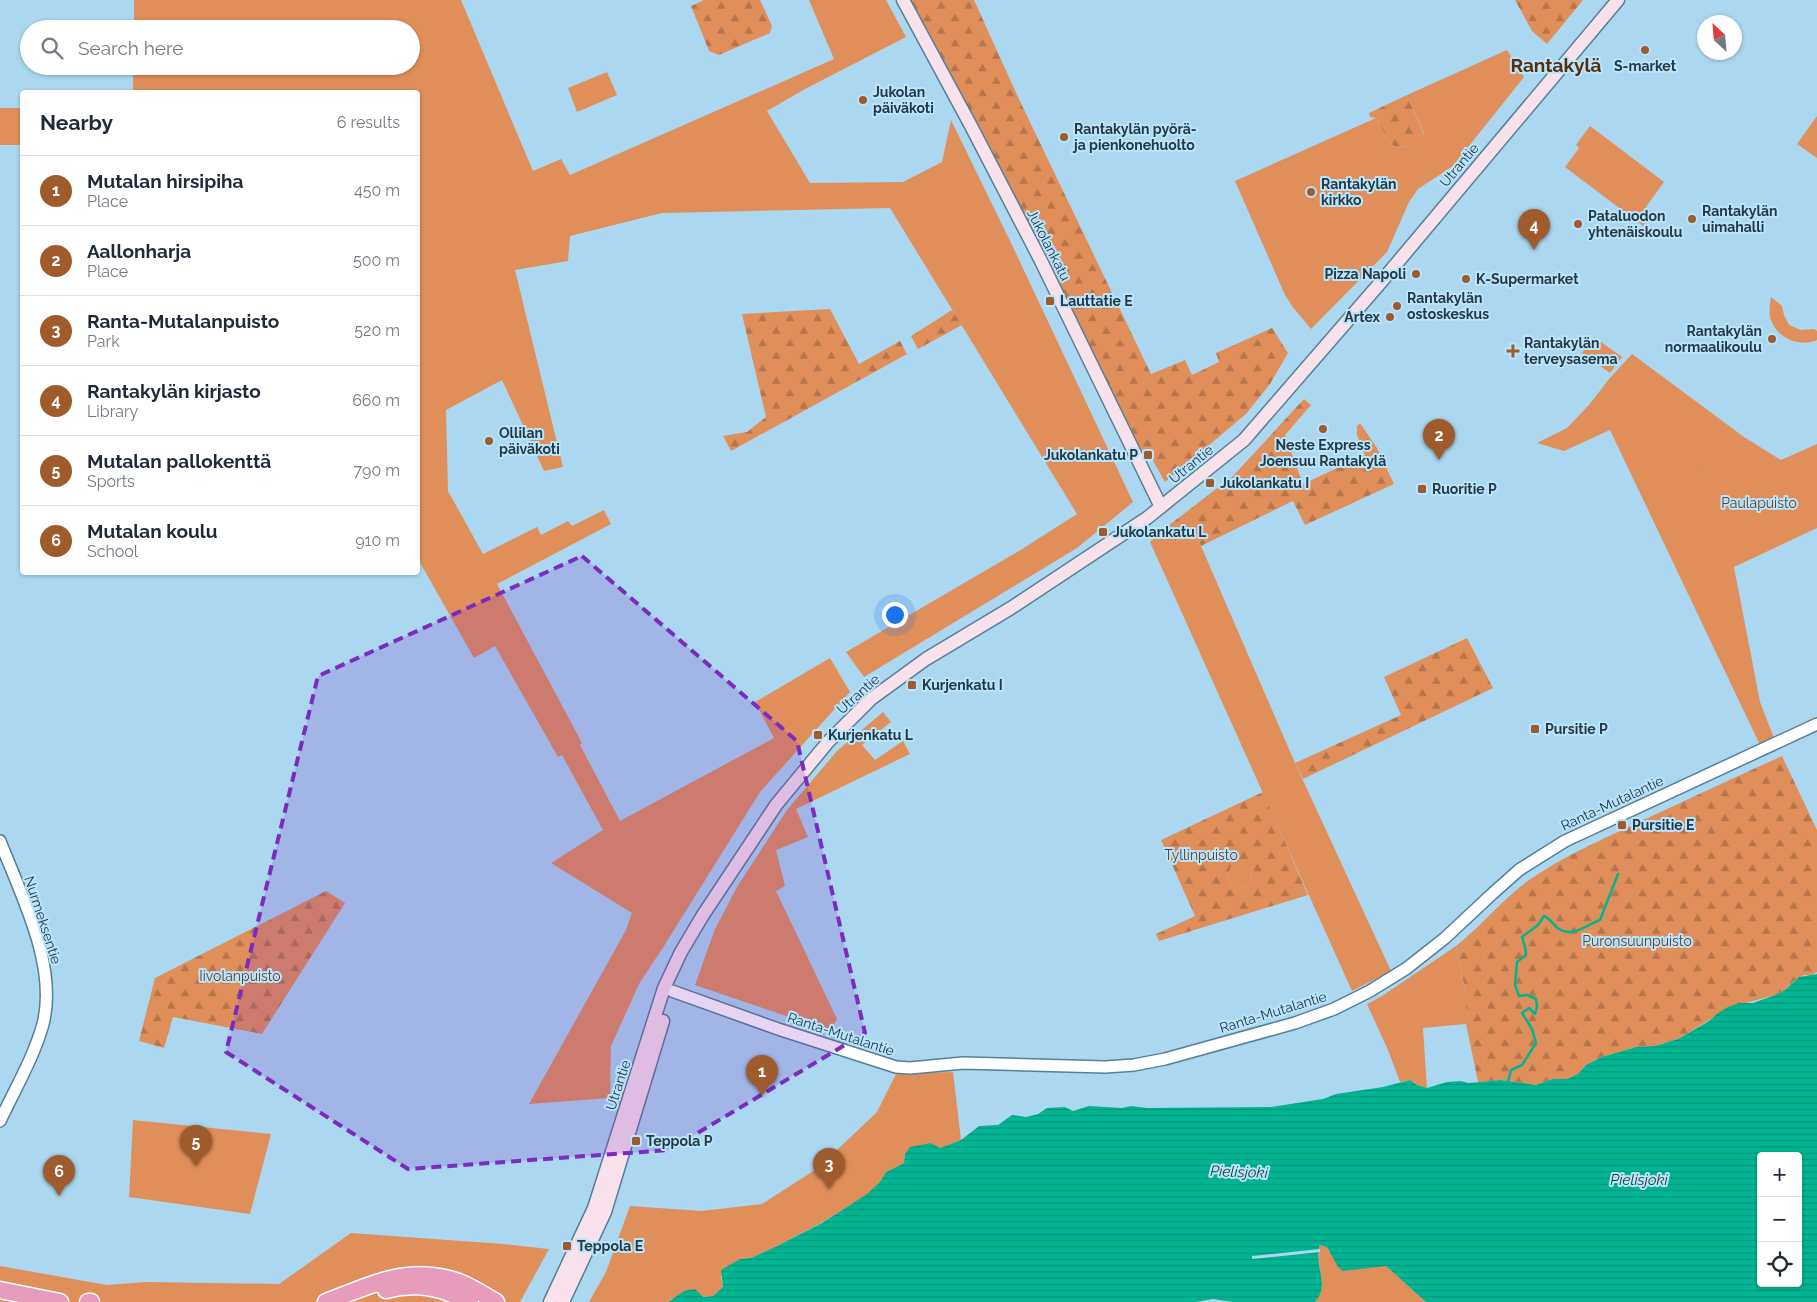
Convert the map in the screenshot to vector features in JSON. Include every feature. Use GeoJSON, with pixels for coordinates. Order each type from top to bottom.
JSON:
{"type":"FeatureCollection","features":[{"type":"Feature","properties":{"kind":"highway"},"geometry":{"type":"LineString","coordinates":[[326,1302],[383,1280],[401,1276],[423,1275],[460,1283],[496,1302]]}},
{"type":"Feature","properties":{"kind":"highway"},"geometry":{"type":"LineString","coordinates":[[356,1302],[378,1292],[397,1287],[424,1286],[451,1292],[470,1302]]}},
{"type":"Feature","properties":{"kind":"highway"},"geometry":{"type":"LineString","coordinates":[[0,1290],[60,1302]]}},
{"type":"Feature","properties":{"kind":"main road","name":"Jukolankatu"},"geometry":{"type":"LineString","coordinates":[[903,0],[1041,261],[1161,507]]}},
{"type":"Feature","properties":{"kind":"main road","name":"Utrantie"},"geometry":{"type":"LineString","coordinates":[[550,1302],[594,1208],[664,988],[681,952],[703,915],[776,805],[828,742],[871,699],[926,659],[1073,567],[1161,507],[1244,440],[1381,282],[1618,0]]}},
{"type":"Feature","properties":{"kind":"main road","name":"Utrantie"},"geometry":{"type":"LineString","coordinates":[[563,1302],[605,1212],[672,991],[687,955],[724,882]]}},
{"type":"Feature","properties":{"kind":"street","name":"Ranta-Mutalantie"},"geometry":{"type":"LineString","coordinates":[[672,991],[778,1029],[896,1067],[910,1068],[963,1063],[1105,1067],[1134,1065],[1165,1059],[1295,1023],[1334,1009],[1370,991],[1407,968],[1444,938],[1520,870],[1565,841],[1817,724]]}},
{"type":"Feature","properties":{"kind":"street","name":"Nurmeksentie"},"geometry":{"type":"LineString","coordinates":[[0,842],[28,912],[42,956],[48,992],[40,1033],[31,1057],[0,1121]]}},
{"type":"Feature","properties":{"kind":"highlighted area"},"geometry":{"type":"Polygon","coordinates":[[[582,556],[797,741],[865,1033],[669,1150],[408,1169],[226,1052],[318,676],[582,556]]]}},
{"type":"Feature","properties":{"kind":"green space"},"geometry":{"type":"Polygon","coordinates":[[[134,0],[461,0],[533,171],[561,159],[570,175],[834,59],[809,0],[886,0],[906,37],[805,89],[767,111],[810,183],[903,182],[942,162],[951,120],[1133,502],[1077,548],[864,677],[846,652],[1019,551],[1077,514],[890,208],[662,213],[570,236],[568,261],[515,270],[563,467],[544,471],[502,380],[446,410],[448,491],[483,554],[537,527],[541,535],[568,521],[572,526],[604,510],[611,524],[497,584],[582,743],[580,745],[620,821],[774,738],[755,702],[830,658],[850,692],[760,792],[639,984],[611,1046],[610,1098],[529,1104],[626,930],[632,913],[551,863],[603,830],[562,755],[558,757],[495,646],[474,658],[420,563],[420,90],[133,90],[133,75],[420,75],[420,20],[134,20],[134,0]]]}},
{"type":"Feature","properties":{"kind":"green space"},"geometry":{"type":"Polygon","coordinates":[[[704,0],[760,0],[772,26],[770,33],[719,55],[709,51],[691,6],[704,0]]]}},
{"type":"Feature","properties":{"kind":"green space"},"geometry":{"type":"Polygon","coordinates":[[[906,0],[974,0],[1017,95],[1151,374],[1185,360],[1192,375],[1219,362],[1216,353],[1272,328],[1288,353],[1270,384],[1246,414],[1165,482],[1148,452],[1135,447],[906,0]]]}},
{"type":"Feature","properties":{"kind":"green space"},"geometry":{"type":"Polygon","coordinates":[[[1515,0],[1583,0],[1547,44],[1532,31],[1515,0]]]}},
{"type":"Feature","properties":{"kind":"green space"},"geometry":{"type":"Polygon","coordinates":[[[1507,50],[1524,77],[1453,166],[1418,189],[1409,202],[1387,252],[1311,329],[1285,295],[1235,181],[1376,118],[1388,141],[1396,148],[1409,145],[1424,134],[1407,95],[1507,50]]]}},
{"type":"Feature","properties":{"kind":"green space"},"geometry":{"type":"Polygon","coordinates":[[[607,72],[617,95],[577,112],[568,88],[607,72]]]}},
{"type":"Feature","properties":{"kind":"green space"},"geometry":{"type":"Polygon","coordinates":[[[1407,95],[1424,135],[1409,145],[1396,148],[1388,141],[1376,118],[1370,117],[1369,113],[1407,95]]]}},
{"type":"Feature","properties":{"kind":"green space"},"geometry":{"type":"Polygon","coordinates":[[[0,108],[20,108],[20,145],[0,145],[0,108]]]}},
{"type":"Feature","properties":{"kind":"green space"},"geometry":{"type":"Polygon","coordinates":[[[1817,116],[1817,158],[1797,144],[1817,116]]]}},
{"type":"Feature","properties":{"kind":"green space"},"geometry":{"type":"Polygon","coordinates":[[[1590,126],[1664,182],[1646,207],[1653,213],[1643,226],[1565,167],[1579,148],[1576,145],[1590,126]]]}},
{"type":"Feature","properties":{"kind":"green space"},"geometry":{"type":"Polygon","coordinates":[[[1771,297],[1782,306],[1789,325],[1801,330],[1814,329],[1817,331],[1817,340],[1802,343],[1795,342],[1782,335],[1770,317],[1771,297]]]}},
{"type":"Feature","properties":{"kind":"green space"},"geometry":{"type":"Polygon","coordinates":[[[830,309],[859,364],[900,341],[907,354],[731,451],[723,436],[747,432],[766,417],[742,314],[830,309]]]}},
{"type":"Feature","properties":{"kind":"green space"},"geometry":{"type":"Polygon","coordinates":[[[952,310],[962,325],[918,349],[911,336],[952,310]]]}},
{"type":"Feature","properties":{"kind":"green space"},"geometry":{"type":"Polygon","coordinates":[[[1594,337],[1622,357],[1610,373],[1582,353],[1594,337]]]}},
{"type":"Feature","properties":{"kind":"green space","name":"Paulapuisto"},"geometry":{"type":"Polygon","coordinates":[[[1632,354],[1744,437],[1781,460],[1817,444],[1817,528],[1734,567],[1760,702],[1774,738],[1760,745],[1610,430],[1564,451],[1537,443],[1567,428],[1632,354]]]}},
{"type":"Feature","properties":{"kind":"green space"},"geometry":{"type":"Polygon","coordinates":[[[1304,399],[1311,405],[1285,435],[1303,484],[1365,455],[1357,435],[1357,426],[1360,423],[1377,448],[1394,484],[1305,525],[1293,501],[1201,546],[1199,541],[1186,538],[1175,541],[1168,526],[1233,476],[1304,399]]]}},
{"type":"Feature","properties":{"kind":"green space"},"geometry":{"type":"Polygon","coordinates":[[[1696,457],[1699,459],[1699,464],[1677,472],[1676,464],[1696,457]]]}},
{"type":"Feature","properties":{"kind":"green space"},"geometry":{"type":"Polygon","coordinates":[[[1168,526],[1175,541],[1186,538],[1199,541],[1295,763],[1391,971],[1352,991],[1150,542],[1168,526]]]}},
{"type":"Feature","properties":{"kind":"green space"},"geometry":{"type":"Polygon","coordinates":[[[1467,638],[1493,688],[1303,779],[1295,763],[1401,715],[1384,677],[1467,638]]]}},
{"type":"Feature","properties":{"kind":"green space"},"geometry":{"type":"Polygon","coordinates":[[[883,712],[891,722],[862,745],[875,760],[903,741],[910,754],[796,809],[808,837],[776,850],[785,886],[776,891],[837,1019],[830,1031],[695,985],[715,929],[737,887],[787,810],[837,751],[883,712]]]}},
{"type":"Feature","properties":{"kind":"green space","name":"Puronsuunpuisto"},"geometry":{"type":"Polygon","coordinates":[[[1782,756],[1817,830],[1817,972],[1811,975],[1804,975],[1785,990],[1775,995],[1746,1003],[1714,1017],[1678,1039],[1655,1046],[1636,1047],[1602,1057],[1586,1065],[1578,1074],[1567,1079],[1553,1079],[1536,1085],[1501,1080],[1478,1082],[1466,1024],[1466,994],[1456,946],[1519,887],[1555,864],[1582,849],[1782,756]]]}},
{"type":"Feature","properties":{"kind":"green space","name":"Tyllinpuisto"},"geometry":{"type":"Polygon","coordinates":[[[1263,792],[1308,895],[1159,941],[1156,934],[1195,916],[1161,840],[1263,792]],[[1233,860],[1227,877],[1235,891],[1251,885],[1252,868],[1233,860]]]}},
{"type":"Feature","properties":{"kind":"green space"},"geometry":{"type":"Polygon","coordinates":[[[1232,860],[1252,867],[1251,885],[1235,891],[1227,877],[1232,860]]]}},
{"type":"Feature","properties":{"kind":"green space","name":"Iivolanpuisto"},"geometry":{"type":"Polygon","coordinates":[[[326,891],[345,903],[262,1034],[173,1017],[164,1048],[139,1041],[155,978],[326,891]]]}},
{"type":"Feature","properties":{"kind":"green space"},"geometry":{"type":"Polygon","coordinates":[[[1456,946],[1466,994],[1466,1024],[1423,1028],[1427,1088],[1417,1085],[1410,1080],[1400,1082],[1367,1004],[1456,946]]]}},
{"type":"Feature","properties":{"kind":"green space"},"geometry":{"type":"Polygon","coordinates":[[[953,1072],[961,1140],[940,1148],[905,1154],[904,1163],[886,1172],[879,1183],[868,1194],[821,1223],[777,1246],[751,1258],[740,1259],[721,1277],[723,1287],[713,1296],[671,1299],[668,1302],[589,1302],[606,1272],[630,1206],[702,1211],[762,1204],[818,1168],[877,1112],[896,1074],[953,1072]]]}},
{"type":"Feature","properties":{"kind":"green space"},"geometry":{"type":"Polygon","coordinates":[[[133,1120],[271,1134],[250,1214],[129,1197],[133,1120]]]}},
{"type":"Feature","properties":{"kind":"green space"},"geometry":{"type":"Polygon","coordinates":[[[351,1233],[549,1249],[520,1302],[0,1302],[0,1266],[107,1285],[146,1282],[279,1284],[351,1233]]]}},
{"type":"Feature","properties":{"kind":"green space"},"geometry":{"type":"Polygon","coordinates":[[[1320,1245],[1327,1247],[1330,1252],[1386,1266],[1426,1302],[1315,1302],[1319,1295],[1322,1281],[1319,1259],[1320,1245]]]}},
{"type":"Feature","properties":{"kind":"water","name":"Pielisjoki"},"geometry":{"type":"Polygon","coordinates":[[[1817,974],[1817,1302],[1426,1302],[1386,1266],[1343,1271],[1338,1267],[1327,1247],[1320,1245],[1318,1252],[1322,1289],[1315,1302],[1233,1302],[1213,1299],[1196,1302],[668,1302],[684,1291],[695,1289],[703,1297],[713,1296],[723,1287],[721,1270],[740,1259],[751,1258],[822,1223],[867,1194],[879,1183],[886,1172],[904,1163],[905,1154],[910,1147],[931,1143],[940,1148],[961,1140],[979,1126],[998,1125],[1012,1115],[1026,1117],[1038,1114],[1047,1108],[1065,1107],[1073,1111],[1089,1106],[1122,1108],[1131,1106],[1147,1108],[1271,1107],[1323,1099],[1336,1094],[1383,1087],[1410,1080],[1417,1085],[1427,1088],[1447,1082],[1461,1081],[1468,1083],[1501,1080],[1536,1085],[1553,1079],[1567,1079],[1578,1074],[1586,1065],[1602,1057],[1636,1047],[1655,1046],[1678,1039],[1709,1021],[1728,1007],[1739,1003],[1753,1003],[1785,990],[1799,977],[1817,974]]]}},
{"type":"Feature","properties":{"kind":"pier"},"geometry":{"type":"Polygon","coordinates":[[[1320,1249],[1320,1252],[1252,1259],[1252,1256],[1320,1249]]]}},
{"type":"Feature","properties":{"kind":"waterway"},"geometry":{"type":"LineString","coordinates":[[1508,1082],[1511,1070],[1522,1065],[1536,1043],[1532,1029],[1522,1013],[1529,1008],[1535,1014],[1537,1007],[1536,999],[1527,995],[1519,996],[1515,985],[1517,962],[1526,955],[1522,937],[1538,925],[1544,916],[1559,929],[1570,932],[1600,920],[1618,874]]}},
{"type":"Feature","properties":{"kind":"place","name":"S-market"},"geometry":{"type":"Point","coordinates":[1645,50]}},
{"type":"Feature","properties":{"kind":"place","name":"Jukolan päiväkoti"},"geometry":{"type":"Point","coordinates":[863,100]}},
{"type":"Feature","properties":{"kind":"place","name":"Rantakylän pyörä- ja pienkonehuolto"},"geometry":{"type":"Point","coordinates":[1064,137]}},
{"type":"Feature","properties":{"kind":"place","name":"Rantakylän kirkko"},"geometry":{"type":"Point","coordinates":[1311,192]}},
{"type":"Feature","properties":{"kind":"place","name":"Rantakylän uimahalli"},"geometry":{"type":"Point","coordinates":[1692,219]}},
{"type":"Feature","properties":{"kind":"place","name":"Pataluodon yhtenäiskoulu"},"geometry":{"type":"Point","coordinates":[1578,224]}},
{"type":"Feature","properties":{"kind":"place","name":"Rantakylän kirjasto"},"geometry":{"type":"Point","coordinates":[1534,250]}},
{"type":"Feature","properties":{"kind":"place","name":"Pizza Napoli"},"geometry":{"type":"Point","coordinates":[1416,274]}},
{"type":"Feature","properties":{"kind":"place","name":"K-Supermarket"},"geometry":{"type":"Point","coordinates":[1466,279]}},
{"type":"Feature","properties":{"kind":"place","name":"Lauttatie E"},"geometry":{"type":"Point","coordinates":[1050,301]}},
{"type":"Feature","properties":{"kind":"place","name":"Rantakylän ostoskeskus"},"geometry":{"type":"Point","coordinates":[1397,306]}},
{"type":"Feature","properties":{"kind":"place","name":"Artex"},"geometry":{"type":"Point","coordinates":[1390,317]}},
{"type":"Feature","properties":{"kind":"place","name":"Rantakylän normaalikoulu"},"geometry":{"type":"Point","coordinates":[1772,339]}},
{"type":"Feature","properties":{"kind":"place","name":"Rantakylän terveysasema"},"geometry":{"type":"Point","coordinates":[1513,351]}},
{"type":"Feature","properties":{"kind":"place","name":"Neste Express Joensuu Rantakylä"},"geometry":{"type":"Point","coordinates":[1323,429]}},
{"type":"Feature","properties":{"kind":"place","name":"Ollilan päiväkoti"},"geometry":{"type":"Point","coordinates":[489,441]}},
{"type":"Feature","properties":{"kind":"place","name":"Jukolankatu P"},"geometry":{"type":"Point","coordinates":[1148,455]}},
{"type":"Feature","properties":{"kind":"place","name":"Aallonharja"},"geometry":{"type":"Point","coordinates":[1439,460]}},
{"type":"Feature","properties":{"kind":"place","name":"Jukolankatu I"},"geometry":{"type":"Point","coordinates":[1210,483]}},
{"type":"Feature","properties":{"kind":"place","name":"Ruoritie P"},"geometry":{"type":"Point","coordinates":[1422,489]}},
{"type":"Feature","properties":{"kind":"place","name":"Jukolankatu L"},"geometry":{"type":"Point","coordinates":[1103,532]}},
{"type":"Feature","properties":{"kind":"place","name":"Kurjenkatu I"},"geometry":{"type":"Point","coordinates":[912,685]}},
{"type":"Feature","properties":{"kind":"place","name":"Pursitie P"},"geometry":{"type":"Point","coordinates":[1535,729]}},
{"type":"Feature","properties":{"kind":"place","name":"Kurjenkatu L"},"geometry":{"type":"Point","coordinates":[818,735]}},
{"type":"Feature","properties":{"kind":"place","name":"Pursitie E"},"geometry":{"type":"Point","coordinates":[1622,825]}},
{"type":"Feature","properties":{"kind":"place","name":"Mutalan hirsipiha"},"geometry":{"type":"Point","coordinates":[762,1096]}},
{"type":"Feature","properties":{"kind":"place","name":"Teppola P"},"geometry":{"type":"Point","coordinates":[636,1141]}},
{"type":"Feature","properties":{"kind":"place","name":"Mutalan pallokenttä"},"geometry":{"type":"Point","coordinates":[196,1166]}},
{"type":"Feature","properties":{"kind":"place","name":"Ranta-Mutalanpuisto"},"geometry":{"type":"Point","coordinates":[829,1189]}},
{"type":"Feature","properties":{"kind":"place","name":"Mutalan koulu"},"geometry":{"type":"Point","coordinates":[59,1196]}},
{"type":"Feature","properties":{"kind":"place","name":"Teppola E"},"geometry":{"type":"Point","coordinates":[567,1246]}},
{"type":"Feature","properties":{"kind":"district","name":"Rantakylä"},"geometry":{"type":"Point","coordinates":[1556,65]}}]}
